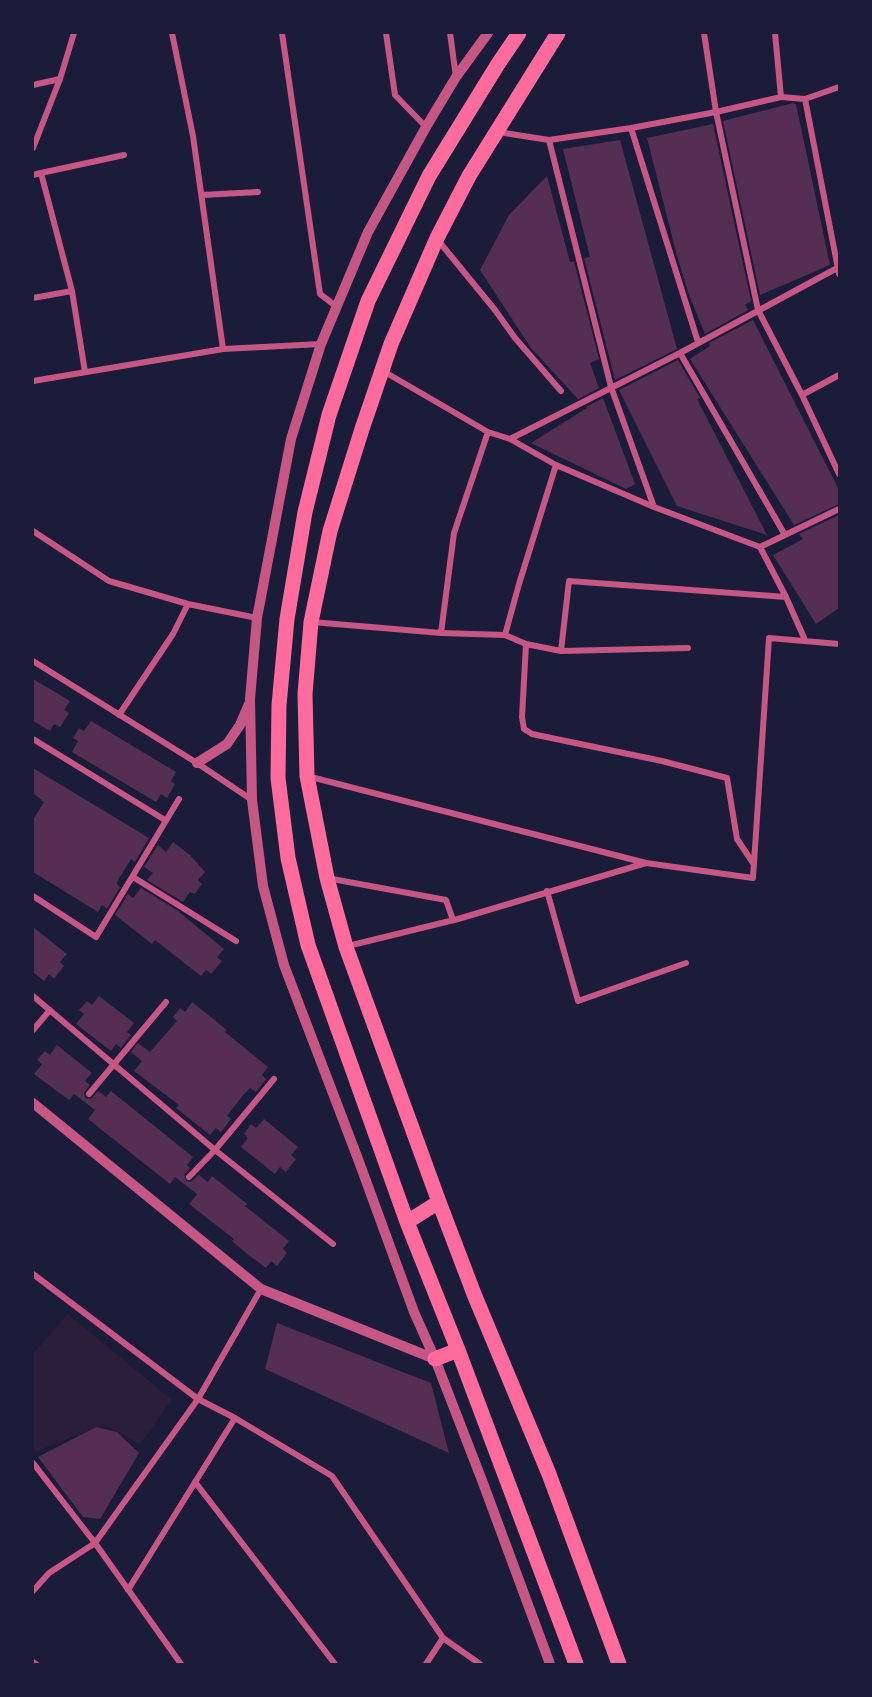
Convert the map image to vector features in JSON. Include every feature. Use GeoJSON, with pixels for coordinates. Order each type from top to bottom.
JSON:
{"type":"FeatureCollection","features":[{"type":"Feature","properties":{"kind":"main road"},"geometry":{"type":"LineString","coordinates":[[519,33],[429,176],[368,301],[329,415],[305,512],[286,630],[279,705],[278,778],[288,858],[308,945],[407,1222],[458,1350],[576,1664]]}},
{"type":"Feature","properties":{"kind":"main road"},"geometry":{"type":"LineString","coordinates":[[558,33],[469,176],[436,238],[391,344],[362,429],[330,531],[311,622],[305,694],[307,776],[327,878],[346,947],[474,1294],[549,1474],[620,1664]]}},
{"type":"Feature","properties":{"kind":"main road"},"geometry":{"type":"LineString","coordinates":[[407,1222],[439,1202]]}},
{"type":"Feature","properties":{"kind":"main road"},"geometry":{"type":"LineString","coordinates":[[435,1359],[458,1350]]}},
{"type":"Feature","properties":{"kind":"street"},"geometry":{"type":"LineString","coordinates":[[33,148],[60,79],[74,33]]}},
{"type":"Feature","properties":{"kind":"street"},"geometry":{"type":"LineString","coordinates":[[172,33],[193,136],[224,349]]}},
{"type":"Feature","properties":{"kind":"street"},"geometry":{"type":"LineString","coordinates":[[282,33],[320,294],[337,307]]}},
{"type":"Feature","properties":{"kind":"street"},"geometry":{"type":"LineString","coordinates":[[386,33],[395,94],[426,127]]}},
{"type":"Feature","properties":{"kind":"street"},"geometry":{"type":"LineString","coordinates":[[450,33],[456,77]]}},
{"type":"Feature","properties":{"kind":"street"},"geometry":{"type":"LineString","coordinates":[[488,33],[456,77],[368,232],[321,344],[291,439],[257,618],[250,699],[252,800],[263,886],[284,965],[414,1312],[435,1359],[550,1664]]}},
{"type":"Feature","properties":{"kind":"street"},"geometry":{"type":"LineString","coordinates":[[704,33],[716,112],[758,310],[802,395],[839,474]]}},
{"type":"Feature","properties":{"kind":"street"},"geometry":{"type":"LineString","coordinates":[[775,33],[781,97]]}},
{"type":"Feature","properties":{"kind":"street"},"geometry":{"type":"LineString","coordinates":[[33,85],[60,79]]}},
{"type":"Feature","properties":{"kind":"street"},"geometry":{"type":"LineString","coordinates":[[496,132],[549,140],[631,128],[781,97],[805,99],[839,87]]}},
{"type":"Feature","properties":{"kind":"street"},"geometry":{"type":"LineString","coordinates":[[510,438],[680,353],[838,270],[805,99]]}},
{"type":"Feature","properties":{"kind":"street"},"geometry":{"type":"LineString","coordinates":[[631,128],[698,342]]}},
{"type":"Feature","properties":{"kind":"street"},"geometry":{"type":"LineString","coordinates":[[549,140],[611,387],[654,507]]}},
{"type":"Feature","properties":{"kind":"street"},"geometry":{"type":"LineString","coordinates":[[33,175],[124,155]]}},
{"type":"Feature","properties":{"kind":"street"},"geometry":{"type":"LineString","coordinates":[[41,173],[72,291],[85,372]]}},
{"type":"Feature","properties":{"kind":"street"},"geometry":{"type":"LineString","coordinates":[[202,195],[258,192]]}},
{"type":"Feature","properties":{"kind":"street"},"geometry":{"type":"LineString","coordinates":[[436,238],[495,310],[514,339],[561,391]]}},
{"type":"Feature","properties":{"kind":"street"},"geometry":{"type":"LineString","coordinates":[[33,298],[72,291]]}},
{"type":"Feature","properties":{"kind":"street"},"geometry":{"type":"LineString","coordinates":[[33,381],[224,349],[321,344]]}},
{"type":"Feature","properties":{"kind":"street"},"geometry":{"type":"LineString","coordinates":[[680,353],[785,536]]}},
{"type":"Feature","properties":{"kind":"street"},"geometry":{"type":"LineString","coordinates":[[383,371],[488,432],[510,438],[556,465],[654,507],[760,547],[805,640]]}},
{"type":"Feature","properties":{"kind":"street"},"geometry":{"type":"LineString","coordinates":[[802,395],[839,375]]}},
{"type":"Feature","properties":{"kind":"street"},"geometry":{"type":"LineString","coordinates":[[441,633],[454,533],[488,432]]}},
{"type":"Feature","properties":{"kind":"street"},"geometry":{"type":"LineString","coordinates":[[505,635],[556,465]]}},
{"type":"Feature","properties":{"kind":"street"},"geometry":{"type":"LineString","coordinates":[[760,547],[839,509]]}},
{"type":"Feature","properties":{"kind":"street"},"geometry":{"type":"LineString","coordinates":[[33,531],[110,581],[188,604],[257,618]]}},
{"type":"Feature","properties":{"kind":"street"},"geometry":{"type":"LineString","coordinates":[[561,651],[569,581],[786,597]]}},
{"type":"Feature","properties":{"kind":"street"},"geometry":{"type":"LineString","coordinates":[[119,715],[173,634],[188,604]]}},
{"type":"Feature","properties":{"kind":"street"},"geometry":{"type":"LineString","coordinates":[[311,622],[441,633],[505,635],[526,644],[561,651],[688,648]]}},
{"type":"Feature","properties":{"kind":"street"},"geometry":{"type":"LineString","coordinates":[[307,776],[646,863],[753,878],[769,638],[839,644]]}},
{"type":"Feature","properties":{"kind":"street"},"geometry":{"type":"LineString","coordinates":[[526,644],[522,717],[524,729],[532,734],[727,778],[737,840],[754,864]]}},
{"type":"Feature","properties":{"kind":"street"},"geometry":{"type":"LineString","coordinates":[[33,661],[197,762],[252,800]]}},
{"type":"Feature","properties":{"kind":"street"},"geometry":{"type":"LineString","coordinates":[[197,762],[227,744],[240,725],[250,699]]}},
{"type":"Feature","properties":{"kind":"street"},"geometry":{"type":"LineString","coordinates":[[33,740],[165,820]]}},
{"type":"Feature","properties":{"kind":"street"},"geometry":{"type":"LineString","coordinates":[[33,896],[96,937],[179,799]]}},
{"type":"Feature","properties":{"kind":"street"},"geometry":{"type":"LineString","coordinates":[[346,947],[453,921],[646,863]]}},
{"type":"Feature","properties":{"kind":"street"},"geometry":{"type":"LineString","coordinates":[[133,877],[236,941]]}},
{"type":"Feature","properties":{"kind":"street"},"geometry":{"type":"LineString","coordinates":[[327,878],[446,900],[453,921]]}},
{"type":"Feature","properties":{"kind":"street"},"geometry":{"type":"LineString","coordinates":[[547,891],[579,1001],[686,963]]}},
{"type":"Feature","properties":{"kind":"street"},"geometry":{"type":"LineString","coordinates":[[33,996],[215,1150],[333,1244]]}},
{"type":"Feature","properties":{"kind":"street"},"geometry":{"type":"LineString","coordinates":[[89,1094],[166,1002]]}},
{"type":"Feature","properties":{"kind":"street"},"geometry":{"type":"LineString","coordinates":[[33,1030],[50,1010]]}},
{"type":"Feature","properties":{"kind":"street"},"geometry":{"type":"LineString","coordinates":[[189,1177],[215,1150],[274,1078]]}},
{"type":"Feature","properties":{"kind":"street"},"geometry":{"type":"LineString","coordinates":[[33,1103],[261,1289],[435,1359]]}},
{"type":"Feature","properties":{"kind":"street"},"geometry":{"type":"LineString","coordinates":[[33,1274],[198,1399],[235,1418],[332,1476],[443,1638],[480,1664]]}},
{"type":"Feature","properties":{"kind":"street"},"geometry":{"type":"LineString","coordinates":[[33,1591],[49,1573],[96,1544],[198,1399],[261,1289]]}},
{"type":"Feature","properties":{"kind":"street"},"geometry":{"type":"LineString","coordinates":[[128,1590],[235,1418]]}},
{"type":"Feature","properties":{"kind":"street"},"geometry":{"type":"LineString","coordinates":[[33,1463],[96,1544],[181,1664]]}},
{"type":"Feature","properties":{"kind":"street"},"geometry":{"type":"LineString","coordinates":[[195,1482],[335,1664]]}},
{"type":"Feature","properties":{"kind":"street"},"geometry":{"type":"LineString","coordinates":[[426,1664],[443,1638]]}},
{"type":"Feature","properties":{"kind":"shaded area"},"geometry":{"type":"Polygon","coordinates":[[[68,1314],[172,1400],[140,1444],[104,1424],[35,1452],[33,1450],[33,1354],[68,1314]]]}},
{"type":"Feature","properties":{"kind":"building"},"geometry":{"type":"Polygon","coordinates":[[[796,104],[830,265],[760,295],[723,121],[796,104]]]}},
{"type":"Feature","properties":{"kind":"building"},"geometry":{"type":"Polygon","coordinates":[[[713,124],[751,301],[745,305],[748,310],[705,334],[689,295],[677,256],[647,138],[713,124]]]}},
{"type":"Feature","properties":{"kind":"building"},"geometry":{"type":"Polygon","coordinates":[[[620,140],[677,349],[615,380],[584,258],[590,257],[563,149],[620,140]]]}},
{"type":"Feature","properties":{"kind":"building"},"geometry":{"type":"Polygon","coordinates":[[[547,176],[570,262],[574,261],[599,359],[590,363],[599,388],[578,399],[531,348],[480,270],[509,215],[547,176]]]}},
{"type":"Feature","properties":{"kind":"building"},"geometry":{"type":"Polygon","coordinates":[[[753,320],[839,490],[839,504],[794,525],[690,359],[710,346],[709,343],[753,320]]]}},
{"type":"Feature","properties":{"kind":"building"},"geometry":{"type":"Polygon","coordinates":[[[678,360],[700,398],[697,399],[767,535],[677,506],[619,390],[678,360]]]}},
{"type":"Feature","properties":{"kind":"building"},"geometry":{"type":"Polygon","coordinates":[[[603,398],[635,484],[626,489],[531,443],[603,398]]]}},
{"type":"Feature","properties":{"kind":"building"},"geometry":{"type":"Polygon","coordinates":[[[839,515],[839,608],[816,624],[773,555],[803,539],[799,534],[839,515]]]}},
{"type":"Feature","properties":{"kind":"building"},"geometry":{"type":"Polygon","coordinates":[[[33,679],[70,701],[64,710],[69,713],[60,727],[54,724],[50,731],[33,721],[33,679]]]}},
{"type":"Feature","properties":{"kind":"building"},"geometry":{"type":"Polygon","coordinates":[[[91,721],[176,772],[171,781],[175,784],[167,798],[161,794],[156,802],[72,752],[78,741],[73,738],[79,728],[84,731],[91,721]]]}},
{"type":"Feature","properties":{"kind":"building"},"geometry":{"type":"Polygon","coordinates":[[[33,768],[149,838],[135,862],[131,859],[117,882],[120,887],[107,909],[102,905],[98,912],[33,872],[33,820],[44,802],[33,793],[33,768]]]}},
{"type":"Feature","properties":{"kind":"building"},"geometry":{"type":"Polygon","coordinates":[[[173,842],[190,855],[205,872],[198,880],[202,884],[195,894],[190,892],[183,902],[147,880],[153,873],[144,867],[158,845],[166,852],[173,842]]]}},
{"type":"Feature","properties":{"kind":"building"},"geometry":{"type":"Polygon","coordinates":[[[141,888],[178,911],[224,949],[217,957],[222,961],[211,974],[206,970],[201,976],[155,940],[152,944],[115,915],[128,894],[133,898],[141,888]]]}},
{"type":"Feature","properties":{"kind":"building"},"geometry":{"type":"Polygon","coordinates":[[[33,927],[67,954],[60,962],[64,966],[54,979],[49,974],[44,981],[33,972],[33,927]]]}},
{"type":"Feature","properties":{"kind":"building"},"geometry":{"type":"Polygon","coordinates":[[[99,996],[134,1023],[127,1032],[131,1035],[121,1048],[116,1044],[111,1051],[76,1024],[84,1014],[79,1010],[87,1001],[92,1005],[99,996]]]}},
{"type":"Feature","properties":{"kind":"building"},"geometry":{"type":"Polygon","coordinates":[[[192,1002],[268,1067],[262,1075],[266,1079],[256,1092],[250,1088],[227,1116],[231,1119],[221,1132],[216,1128],[210,1135],[176,1108],[179,1105],[134,1071],[142,1061],[131,1052],[138,1043],[150,1052],[177,1021],[173,1017],[180,1008],[185,1012],[192,1002]]]}},
{"type":"Feature","properties":{"kind":"building"},"geometry":{"type":"Polygon","coordinates":[[[57,1045],[92,1073],[85,1081],[90,1085],[84,1093],[85,1098],[91,1099],[98,1091],[106,1097],[111,1091],[193,1157],[187,1165],[190,1168],[184,1175],[186,1181],[191,1182],[199,1175],[208,1182],[212,1176],[289,1241],[283,1249],[287,1253],[277,1266],[271,1261],[266,1268],[246,1253],[232,1241],[234,1239],[189,1204],[197,1194],[175,1177],[170,1184],[88,1119],[95,1110],[74,1094],[69,1100],[34,1074],[42,1064],[37,1060],[45,1051],[50,1055],[57,1045]]]}},
{"type":"Feature","properties":{"kind":"building"},"geometry":{"type":"Polygon","coordinates":[[[264,1119],[298,1147],[291,1155],[296,1159],[286,1172],[280,1167],[275,1174],[241,1147],[248,1138],[244,1134],[251,1124],[256,1128],[264,1119]]]}},
{"type":"Feature","properties":{"kind":"building"},"geometry":{"type":"Polygon","coordinates":[[[277,1323],[431,1383],[449,1453],[265,1369],[277,1323]]]}},
{"type":"Feature","properties":{"kind":"building"},"geometry":{"type":"Polygon","coordinates":[[[96,1427],[117,1432],[139,1453],[100,1519],[83,1517],[38,1457],[96,1427]]]}}]}
